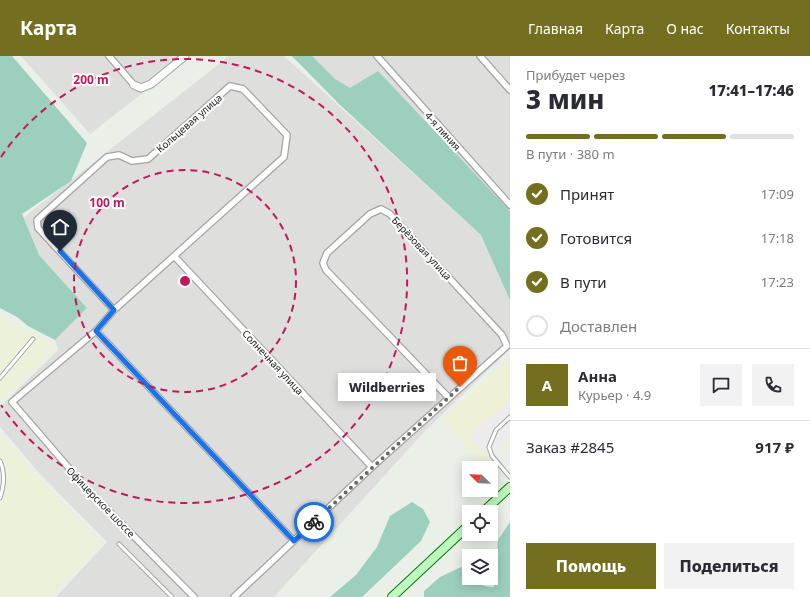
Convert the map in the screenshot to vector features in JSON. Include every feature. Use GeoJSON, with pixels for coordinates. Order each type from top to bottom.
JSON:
{"type":"FeatureCollection","features":[{"type":"Feature","properties":{"kind":"main road"},"geometry":{"type":"LineString","coordinates":[[491,505],[510,487]]}},
{"type":"Feature","properties":{"kind":"main road"},"geometry":{"type":"LineString","coordinates":[[392,597],[462,532]]}},
{"type":"Feature","properties":{"kind":"street"},"geometry":{"type":"LineString","coordinates":[[109,56],[134,85],[141,88],[151,84],[185,56]]}},
{"type":"Feature","properties":{"kind":"street","name":"4-я линия"},"geometry":{"type":"LineString","coordinates":[[377,56],[510,205]]}},
{"type":"Feature","properties":{"kind":"street"},"geometry":{"type":"LineString","coordinates":[[480,56],[510,90]]}},
{"type":"Feature","properties":{"kind":"street","name":"Кольцевая улица"},"geometry":{"type":"LineString","coordinates":[[12,402],[96,331],[114,310],[284,157],[287,135],[243,89],[230,86],[148,159],[132,161],[119,155],[107,158],[37,220],[38,228],[114,310]]}},
{"type":"Feature","properties":{"kind":"street","name":"Берёзовая улица"},"geometry":{"type":"LineString","coordinates":[[449,398],[326,270],[323,263],[327,253],[370,214],[381,210],[390,214],[502,335],[508,347]]}},
{"type":"Feature","properties":{"kind":"street","name":"Солнечная улица"},"geometry":{"type":"LineString","coordinates":[[174,256],[372,468]]}},
{"type":"Feature","properties":{"kind":"street"},"geometry":{"type":"LineString","coordinates":[[96,331],[294,541]]}},
{"type":"Feature","properties":{"kind":"street"},"geometry":{"type":"LineString","coordinates":[[234,597],[372,468],[508,347]]}},
{"type":"Feature","properties":{"kind":"street","name":"Офицерское шоссе"},"geometry":{"type":"LineString","coordinates":[[12,402],[87,489],[194,597]]}},
{"type":"Feature","properties":{"kind":"lane"},"geometry":{"type":"LineString","coordinates":[[0,378],[33,339]]}},
{"type":"Feature","properties":{"kind":"lane"},"geometry":{"type":"LineString","coordinates":[[510,417],[496,430],[490,447],[492,456],[510,477]]}},
{"type":"Feature","properties":{"kind":"lane"},"geometry":{"type":"LineString","coordinates":[[0,461],[4,482],[0,498]]}},
{"type":"Feature","properties":{"kind":"lane"},"geometry":{"type":"LineString","coordinates":[[119,544],[172,597]]}},
{"type":"Feature","properties":{"kind":"shaded area"},"geometry":{"type":"Polygon","coordinates":[[[0,56],[12,56],[87,143],[71,181],[22,214],[39,255],[87,308],[55,340],[28,326],[17,317],[0,308],[0,56]]]}},
{"type":"Feature","properties":{"kind":"shaded area"},"geometry":{"type":"Polygon","coordinates":[[[21,56],[190,56],[90,134],[21,56]]]}},
{"type":"Feature","properties":{"kind":"shaded area"},"geometry":{"type":"Polygon","coordinates":[[[229,56],[284,56],[481,235],[510,259],[510,349],[424,432],[274,597],[56,597],[107,542],[40,474],[0,427],[0,407],[58,350],[55,340],[87,308],[13,226],[229,56]]]}},
{"type":"Feature","properties":{"kind":"shaded area"},"geometry":{"type":"Polygon","coordinates":[[[291,56],[510,56],[510,243],[323,84],[291,56]]]}},
{"type":"Feature","properties":{"kind":"shaded area"},"geometry":{"type":"Polygon","coordinates":[[[292,56],[312,56],[335,79],[350,88],[378,71],[510,211],[510,300],[481,235],[339,104],[292,56]]]}},
{"type":"Feature","properties":{"kind":"shaded area"},"geometry":{"type":"Polygon","coordinates":[[[0,315],[51,343],[53,350],[0,401],[0,315]]]}},
{"type":"Feature","properties":{"kind":"shaded area"},"geometry":{"type":"Polygon","coordinates":[[[510,358],[510,443],[490,461],[481,461],[443,419],[510,358]]]}},
{"type":"Feature","properties":{"kind":"shaded area"},"geometry":{"type":"Polygon","coordinates":[[[510,399],[510,440],[489,459],[468,437],[510,399]]]}},
{"type":"Feature","properties":{"kind":"shaded area"},"geometry":{"type":"Polygon","coordinates":[[[0,434],[100,544],[52,597],[0,597],[0,434]]]}},
{"type":"Feature","properties":{"kind":"shaded area"},"geometry":{"type":"Polygon","coordinates":[[[412,502],[423,509],[430,522],[421,541],[362,597],[330,597],[356,575],[377,547],[390,516],[412,502]]]}},
{"type":"Feature","properties":{"kind":"shaded area"},"geometry":{"type":"Polygon","coordinates":[[[510,522],[510,597],[424,597],[424,591],[440,577],[461,567],[462,585],[484,585],[494,587],[494,585],[498,585],[498,540],[510,522]]]}},
{"type":"Feature","properties":{"kind":"way so far"},"geometry":{"type":"LineString","coordinates":[[314,522],[460,387]]}},
{"type":"Feature","properties":{"kind":"place","name":"Wildberries"},"geometry":{"type":"Point","coordinates":[460,387]}},
{"type":"Feature","properties":{"kind":"route"},"geometry":{"type":"LineString","coordinates":[[60,251],[114,310],[96,331],[294,541],[314,522]]}}]}
